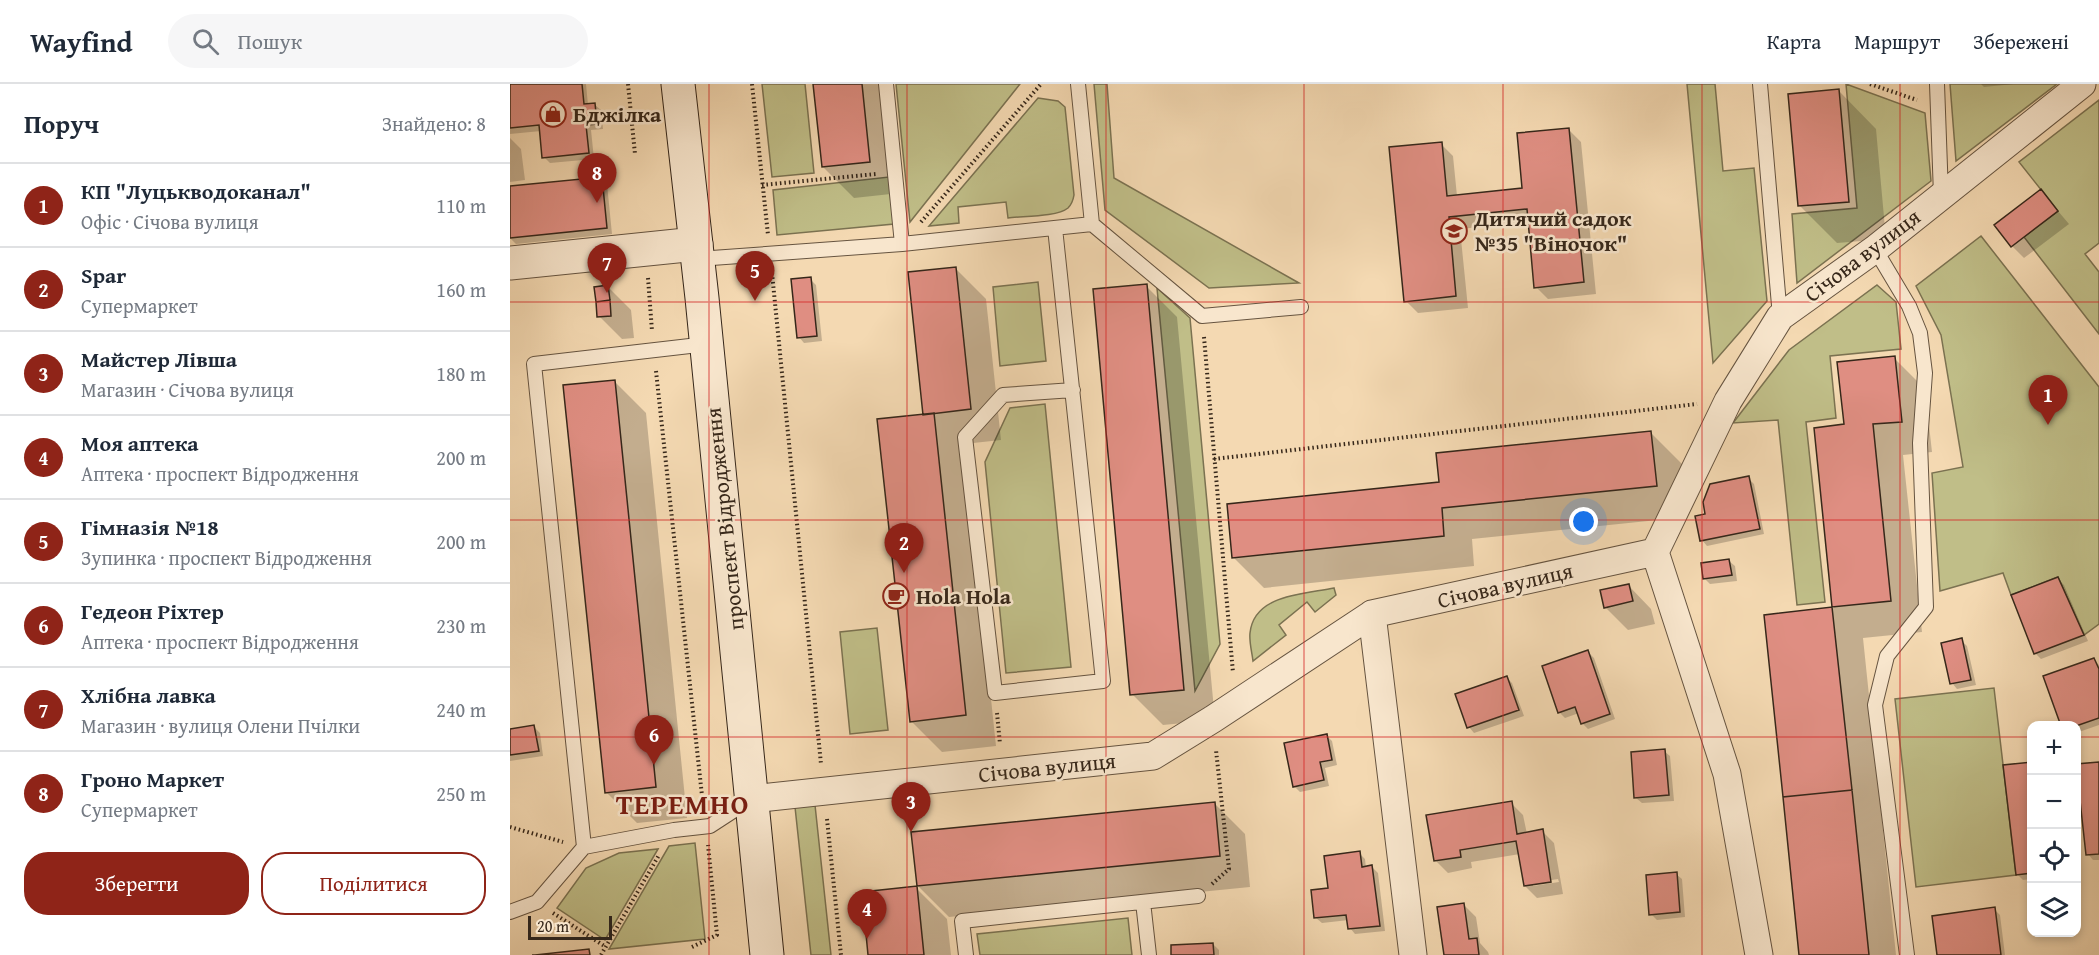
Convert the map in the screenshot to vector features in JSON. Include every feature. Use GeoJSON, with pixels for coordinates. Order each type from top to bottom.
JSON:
{"type":"FeatureCollection","features":[{"type":"Feature","properties":{"kind":"main road","name":"проспект Відродження"},"geometry":{"type":"LineString","coordinates":[[678,84],[697,251],[767,955]]}},
{"type":"Feature","properties":{"kind":"main road"},"geometry":{"type":"LineString","coordinates":[[510,263],[697,251]]}},
{"type":"Feature","properties":{"kind":"street","name":"Січова вулиця"},"geometry":{"type":"LineString","coordinates":[[752,799],[1153,756],[1372,614],[1655,552],[1728,401],[1780,316],[1875,249],[2082,84]]}},
{"type":"Feature","properties":{"kind":"street"},"geometry":{"type":"LineString","coordinates":[[1655,552],[1727,774],[1759,955]]}},
{"type":"Feature","properties":{"kind":"street"},"geometry":{"type":"LineString","coordinates":[[1372,614],[1413,955]]}},
{"type":"Feature","properties":{"kind":"lane"},"geometry":{"type":"LineString","coordinates":[[886,84],[902,244]]}},
{"type":"Feature","properties":{"kind":"lane"},"geometry":{"type":"LineString","coordinates":[[1078,84],[1092,225]]}},
{"type":"Feature","properties":{"kind":"lane"},"geometry":{"type":"LineString","coordinates":[[1760,84],[1780,316]]}},
{"type":"Feature","properties":{"kind":"lane"},"geometry":{"type":"LineString","coordinates":[[1936,84],[1939,108],[1941,195]]}},
{"type":"Feature","properties":{"kind":"lane"},"geometry":{"type":"LineString","coordinates":[[697,251],[770,253],[902,244],[1092,225],[1202,316],[1301,307]]}},
{"type":"Feature","properties":{"kind":"lane"},"geometry":{"type":"LineString","coordinates":[[1055,228],[1103,681],[995,693],[965,437],[1003,395],[1072,390]]}},
{"type":"Feature","properties":{"kind":"lane"},"geometry":{"type":"LineString","coordinates":[[1875,249],[1909,306],[1920,333],[1925,373],[1920,443],[1926,607],[1887,656],[1875,705],[1907,955]]}},
{"type":"Feature","properties":{"kind":"lane"},"geometry":{"type":"LineString","coordinates":[[584,847],[534,364],[706,344]]}},
{"type":"Feature","properties":{"kind":"lane"},"geometry":{"type":"LineString","coordinates":[[510,912],[537,902],[584,847],[674,830],[710,826],[752,799]]}},
{"type":"Feature","properties":{"kind":"lane"},"geometry":{"type":"LineString","coordinates":[[966,955],[962,921],[1198,896]]}},
{"type":"Feature","properties":{"kind":"lane"},"geometry":{"type":"LineString","coordinates":[[1143,902],[1149,955]]}},
{"type":"Feature","properties":{"kind":"path"},"geometry":{"type":"LineString","coordinates":[[628,84],[635,154]]}},
{"type":"Feature","properties":{"kind":"path"},"geometry":{"type":"LineString","coordinates":[[752,84],[841,955]]}},
{"type":"Feature","properties":{"kind":"path"},"geometry":{"type":"LineString","coordinates":[[902,244],[1041,84]]}},
{"type":"Feature","properties":{"kind":"path"},"geometry":{"type":"LineString","coordinates":[[1870,84],[1939,108]]}},
{"type":"Feature","properties":{"kind":"path"},"geometry":{"type":"LineString","coordinates":[[762,185],[895,172]]}},
{"type":"Feature","properties":{"kind":"path"},"geometry":{"type":"LineString","coordinates":[[647,272],[717,935],[692,947]]}},
{"type":"Feature","properties":{"kind":"path"},"geometry":{"type":"LineString","coordinates":[[1202,316],[1236,704]]}},
{"type":"Feature","properties":{"kind":"path"},"geometry":{"type":"LineString","coordinates":[[1214,459],[1728,401]]}},
{"type":"Feature","properties":{"kind":"path"},"geometry":{"type":"LineString","coordinates":[[995,693],[1003,772]]}},
{"type":"Feature","properties":{"kind":"path"},"geometry":{"type":"LineString","coordinates":[[1198,896],[1229,869],[1213,719]]}},
{"type":"Feature","properties":{"kind":"path"},"geometry":{"type":"LineString","coordinates":[[510,827],[584,847]]}},
{"type":"Feature","properties":{"kind":"path"},"geometry":{"type":"LineString","coordinates":[[601,955],[674,830]]}},
{"type":"Feature","properties":{"kind":"path"},"geometry":{"type":"LineString","coordinates":[[537,902],[606,947]]}},
{"type":"Feature","properties":{"kind":"shaded area"},"geometry":{"type":"Polygon","coordinates":[[[762,84],[805,84],[814,173],[772,177],[762,84]]]}},
{"type":"Feature","properties":{"kind":"shaded area"},"geometry":{"type":"Polygon","coordinates":[[[896,84],[1020,84],[910,222],[896,84]]]}},
{"type":"Feature","properties":{"kind":"shaded area"},"geometry":{"type":"Polygon","coordinates":[[[1094,84],[1107,84],[1114,178],[1299,283],[1209,288],[1105,210],[1094,84]]]}},
{"type":"Feature","properties":{"kind":"shaded area"},"geometry":{"type":"Polygon","coordinates":[[[1687,84],[1715,84],[1723,171],[1754,168],[1767,301],[1713,363],[1687,84]]]}},
{"type":"Feature","properties":{"kind":"shaded area"},"geometry":{"type":"Polygon","coordinates":[[[1846,84],[1925,113],[1931,181],[1797,283],[1792,214],[1857,208],[1846,84]]]}},
{"type":"Feature","properties":{"kind":"shaded area"},"geometry":{"type":"Polygon","coordinates":[[[1950,84],[2057,84],[1956,161],[1950,84]]]}},
{"type":"Feature","properties":{"kind":"shaded area"},"geometry":{"type":"Polygon","coordinates":[[[1038,98],[1058,101],[1065,107],[1074,195],[1069,207],[1048,215],[1008,218],[1006,202],[958,207],[959,223],[929,226],[1038,98]]]}},
{"type":"Feature","properties":{"kind":"shaded area"},"geometry":{"type":"Polygon","coordinates":[[[2099,100],[2099,243],[2085,254],[2099,272],[2099,334],[2024,237],[2058,211],[2019,162],[2099,100]]]}},
{"type":"Feature","properties":{"kind":"shaded area"},"geometry":{"type":"Polygon","coordinates":[[[889,177],[894,224],[777,235],[773,190],[889,177]]]}},
{"type":"Feature","properties":{"kind":"shaded area"},"geometry":{"type":"Polygon","coordinates":[[[1981,236],[2099,387],[2099,624],[2084,635],[2058,577],[2011,595],[2003,573],[1940,591],[1932,473],[1963,467],[1941,335],[1916,286],[1981,236]]]}},
{"type":"Feature","properties":{"kind":"shaded area"},"geometry":{"type":"Polygon","coordinates":[[[1038,282],[1046,361],[1000,366],[993,287],[1038,282]]]}},
{"type":"Feature","properties":{"kind":"shaded area"},"geometry":{"type":"Polygon","coordinates":[[[1877,285],[1896,302],[1901,349],[1830,356],[1836,418],[1806,422],[1825,602],[1797,605],[1778,420],[1733,423],[1789,350],[1877,285]]]}},
{"type":"Feature","properties":{"kind":"shaded area"},"geometry":{"type":"Polygon","coordinates":[[[1157,288],[1190,318],[1220,644],[1195,691],[1157,288]]]}},
{"type":"Feature","properties":{"kind":"shaded area"},"geometry":{"type":"Polygon","coordinates":[[[1045,404],[1071,667],[1006,673],[985,462],[1010,408],[1045,404]]]}},
{"type":"Feature","properties":{"kind":"shaded area"},"geometry":{"type":"Polygon","coordinates":[[[1334,588],[1336,595],[1315,612],[1307,602],[1279,625],[1286,635],[1253,661],[1250,633],[1254,620],[1261,610],[1283,598],[1334,588]]]}},
{"type":"Feature","properties":{"kind":"shaded area"},"geometry":{"type":"Polygon","coordinates":[[[877,628],[888,730],[850,734],[840,632],[877,628]]]}},
{"type":"Feature","properties":{"kind":"shaded area"},"geometry":{"type":"Polygon","coordinates":[[[1994,688],[2016,875],[1916,887],[1895,699],[1994,688]]]}},
{"type":"Feature","properties":{"kind":"shaded area"},"geometry":{"type":"Polygon","coordinates":[[[815,805],[831,955],[811,955],[795,807],[815,805]]]}},
{"type":"Feature","properties":{"kind":"shaded area"},"geometry":{"type":"Polygon","coordinates":[[[695,843],[705,939],[609,949],[669,846],[695,843]]]}},
{"type":"Feature","properties":{"kind":"shaded area"},"geometry":{"type":"Polygon","coordinates":[[[658,849],[605,940],[557,908],[586,868],[619,853],[658,849]]]}},
{"type":"Feature","properties":{"kind":"shaded area"},"geometry":{"type":"Polygon","coordinates":[[[1128,918],[1132,955],[980,955],[977,934],[1128,918]]]}},
{"type":"Feature","properties":{"kind":"building","name":"Бджілка"},"geometry":{"type":"Polygon","coordinates":[[[510,84],[582,84],[584,104],[595,103],[597,124],[586,125],[589,153],[542,158],[539,125],[510,128],[510,84]]]}},
{"type":"Feature","properties":{"kind":"building"},"geometry":{"type":"Polygon","coordinates":[[[813,84],[862,84],[870,162],[822,167],[813,84]]]}},
{"type":"Feature","properties":{"kind":"building"},"geometry":{"type":"Polygon","coordinates":[[[1839,89],[1849,202],[1798,206],[1788,94],[1839,89]]]}},
{"type":"Feature","properties":{"kind":"building"},"geometry":{"type":"Polygon","coordinates":[[[1569,128],[1584,282],[1534,288],[1527,209],[1449,217],[1456,296],[1404,302],[1389,147],[1442,142],[1447,196],[1522,188],[1517,133],[1569,128]]]}},
{"type":"Feature","properties":{"kind":"building"},"geometry":{"type":"Polygon","coordinates":[[[602,177],[607,228],[510,238],[510,186],[602,177]]]}},
{"type":"Feature","properties":{"kind":"building"},"geometry":{"type":"Polygon","coordinates":[[[2041,189],[2058,211],[2011,247],[1994,225],[2041,189]]]}},
{"type":"Feature","properties":{"kind":"building"},"geometry":{"type":"Polygon","coordinates":[[[956,267],[971,409],[923,415],[908,272],[956,267]]]}},
{"type":"Feature","properties":{"kind":"building"},"geometry":{"type":"Polygon","coordinates":[[[811,277],[817,336],[797,338],[791,279],[811,277]]]}},
{"type":"Feature","properties":{"kind":"building"},"geometry":{"type":"Polygon","coordinates":[[[1147,284],[1184,690],[1130,695],[1093,289],[1147,284]]]}},
{"type":"Feature","properties":{"kind":"building"},"geometry":{"type":"Polygon","coordinates":[[[608,285],[610,300],[596,302],[594,287],[608,285]]]}},
{"type":"Feature","properties":{"kind":"building"},"geometry":{"type":"Polygon","coordinates":[[[610,300],[611,316],[597,317],[596,302],[610,300]]]}},
{"type":"Feature","properties":{"kind":"building"},"geometry":{"type":"Polygon","coordinates":[[[1895,356],[1902,422],[1873,424],[1891,601],[1832,607],[1814,428],[1844,424],[1837,362],[1895,356]]]}},
{"type":"Feature","properties":{"kind":"building"},"geometry":{"type":"Polygon","coordinates":[[[615,380],[656,787],[605,793],[563,385],[615,380]]]}},
{"type":"Feature","properties":{"kind":"building"},"geometry":{"type":"Polygon","coordinates":[[[934,413],[966,715],[910,722],[877,419],[934,413]]]}},
{"type":"Feature","properties":{"kind":"building"},"geometry":{"type":"Polygon","coordinates":[[[1651,431],[1657,486],[1442,508],[1444,536],[1232,558],[1227,504],[1439,482],[1436,453],[1651,431]]]}},
{"type":"Feature","properties":{"kind":"building"},"geometry":{"type":"Polygon","coordinates":[[[1749,476],[1760,529],[1700,541],[1695,516],[1705,514],[1703,502],[1710,484],[1749,476]]]}},
{"type":"Feature","properties":{"kind":"building"},"geometry":{"type":"Polygon","coordinates":[[[1729,559],[1732,575],[1703,579],[1701,563],[1729,559]]]}},
{"type":"Feature","properties":{"kind":"building"},"geometry":{"type":"Polygon","coordinates":[[[2058,577],[2084,635],[2034,654],[2011,595],[2058,577]]]}},
{"type":"Feature","properties":{"kind":"building"},"geometry":{"type":"Polygon","coordinates":[[[1629,584],[1633,601],[1604,608],[1600,590],[1629,584]]]}},
{"type":"Feature","properties":{"kind":"building"},"geometry":{"type":"Polygon","coordinates":[[[1832,607],[1852,790],[1783,797],[1764,615],[1832,607]]]}},
{"type":"Feature","properties":{"kind":"building"},"geometry":{"type":"Polygon","coordinates":[[[1962,638],[1971,680],[1950,684],[1941,643],[1962,638]]]}},
{"type":"Feature","properties":{"kind":"building"},"geometry":{"type":"Polygon","coordinates":[[[1588,650],[1610,714],[1581,724],[1575,707],[1558,713],[1542,666],[1588,650]]]}},
{"type":"Feature","properties":{"kind":"building"},"geometry":{"type":"Polygon","coordinates":[[[2094,658],[2099,669],[2099,718],[2081,724],[2081,721],[2059,721],[2043,676],[2094,658]]]}},
{"type":"Feature","properties":{"kind":"building"},"geometry":{"type":"Polygon","coordinates":[[[1507,676],[1519,710],[1467,728],[1455,694],[1507,676]]]}},
{"type":"Feature","properties":{"kind":"building"},"geometry":{"type":"Polygon","coordinates":[[[534,725],[539,751],[510,755],[510,729],[534,725]]]}},
{"type":"Feature","properties":{"kind":"building"},"geometry":{"type":"Polygon","coordinates":[[[1327,734],[1332,760],[1320,762],[1324,780],[1293,787],[1284,743],[1327,734]]]}},
{"type":"Feature","properties":{"kind":"building"},"geometry":{"type":"Polygon","coordinates":[[[1665,749],[1669,795],[1634,798],[1631,752],[1665,749]]]}},
{"type":"Feature","properties":{"kind":"building"},"geometry":{"type":"Polygon","coordinates":[[[2099,762],[2099,854],[2086,855],[2081,810],[2081,764],[2099,762]]]}},
{"type":"Feature","properties":{"kind":"building"},"geometry":{"type":"Polygon","coordinates":[[[2027,763],[2027,874],[2016,875],[2003,765],[2027,763]]]}},
{"type":"Feature","properties":{"kind":"building"},"geometry":{"type":"Polygon","coordinates":[[[1852,790],[1869,955],[1799,955],[1783,797],[1852,790]]]}},
{"type":"Feature","properties":{"kind":"building"},"geometry":{"type":"Polygon","coordinates":[[[1512,801],[1517,834],[1543,829],[1551,882],[1524,886],[1516,841],[1460,850],[1461,857],[1434,861],[1426,815],[1512,801]]]}},
{"type":"Feature","properties":{"kind":"building"},"geometry":{"type":"Polygon","coordinates":[[[1215,802],[1220,856],[917,886],[911,832],[1215,802]]]}},
{"type":"Feature","properties":{"kind":"building"},"geometry":{"type":"Polygon","coordinates":[[[1360,851],[1362,867],[1372,865],[1380,926],[1348,929],[1346,915],[1314,918],[1311,890],[1328,888],[1324,856],[1360,851]]]}},
{"type":"Feature","properties":{"kind":"building"},"geometry":{"type":"Polygon","coordinates":[[[1677,872],[1680,912],[1649,915],[1646,875],[1677,872]]]}},
{"type":"Feature","properties":{"kind":"building"},"geometry":{"type":"Polygon","coordinates":[[[917,886],[924,955],[868,955],[862,892],[917,886]]]}},
{"type":"Feature","properties":{"kind":"building"},"geometry":{"type":"Polygon","coordinates":[[[1464,903],[1469,939],[1477,938],[1479,955],[1444,955],[1437,907],[1464,903]]]}},
{"type":"Feature","properties":{"kind":"building"},"geometry":{"type":"Polygon","coordinates":[[[1995,907],[2001,955],[1937,955],[1932,916],[1995,907]]]}},
{"type":"Feature","properties":{"kind":"building"},"geometry":{"type":"Polygon","coordinates":[[[1213,943],[1214,955],[1171,955],[1171,945],[1213,943]]]}},
{"type":"Feature","properties":{"kind":"building"},"geometry":{"type":"Polygon","coordinates":[[[589,949],[590,955],[535,955],[589,949]]]}},
{"type":"Feature","properties":{"kind":"place","name":"Бджілка"},"geometry":{"type":"Point","coordinates":[553,114]}},
{"type":"Feature","properties":{"kind":"place","name":"Гроно Маркет"},"geometry":{"type":"Point","coordinates":[597,203]}},
{"type":"Feature","properties":{"kind":"place","name":"Дитячий садок №35 \"Віночок\""},"geometry":{"type":"Point","coordinates":[1454,231]}},
{"type":"Feature","properties":{"kind":"place","name":"Хлібна лавка"},"geometry":{"type":"Point","coordinates":[607,293]}},
{"type":"Feature","properties":{"kind":"place","name":"Гімназія №18"},"geometry":{"type":"Point","coordinates":[755,301]}},
{"type":"Feature","properties":{"kind":"place","name":"КП \"Луцькводоканал\""},"geometry":{"type":"Point","coordinates":[2048,425]}},
{"type":"Feature","properties":{"kind":"place","name":"Spar"},"geometry":{"type":"Point","coordinates":[904,573]}},
{"type":"Feature","properties":{"kind":"place","name":"Hola Hola"},"geometry":{"type":"Point","coordinates":[896,596]}},
{"type":"Feature","properties":{"kind":"place","name":"Гедеон Ріхтер"},"geometry":{"type":"Point","coordinates":[654,765]}},
{"type":"Feature","properties":{"kind":"place","name":"Майстер Лівша"},"geometry":{"type":"Point","coordinates":[911,832]}},
{"type":"Feature","properties":{"kind":"place","name":"Моя аптека"},"geometry":{"type":"Point","coordinates":[867,939]}},
{"type":"Feature","properties":{"kind":"district","name":"ТЕРЕМНО"},"geometry":{"type":"Point","coordinates":[683,803]}}]}
